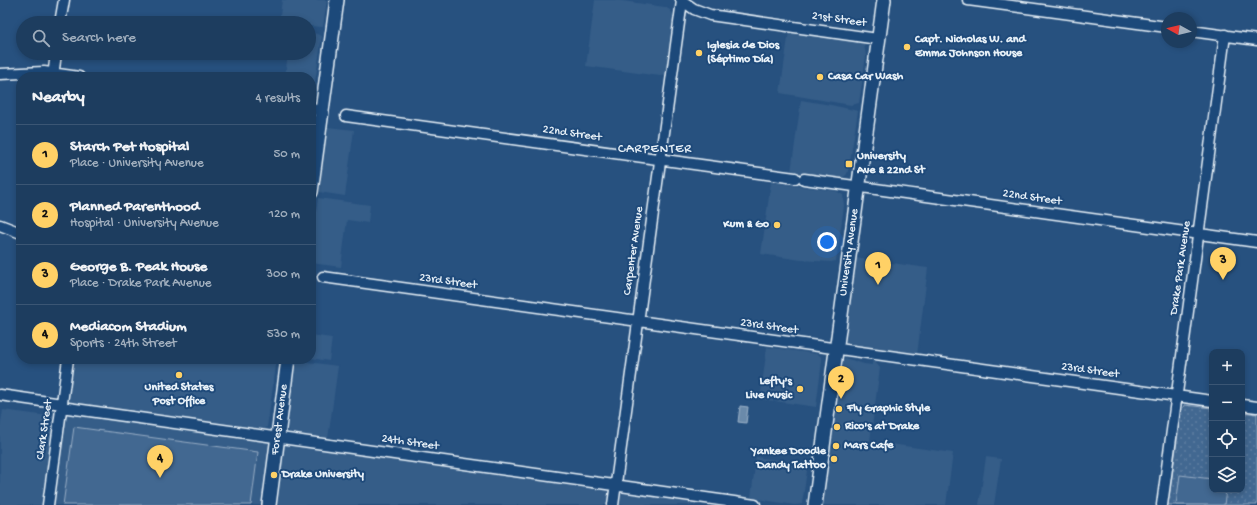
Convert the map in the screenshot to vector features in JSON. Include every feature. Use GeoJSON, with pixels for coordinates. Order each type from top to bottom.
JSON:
{"type":"FeatureCollection","features":[{"type":"Feature","properties":{"kind":"main road"},"geometry":{"type":"LineString","coordinates":[[316,110],[337,0]]}},
{"type":"Feature","properties":{"kind":"main road","name":"University Avenue"},"geometry":{"type":"LineString","coordinates":[[815,505],[857,187],[884,0]]}},
{"type":"Feature","properties":{"kind":"main road","name":"Forest Avenue"},"geometry":{"type":"LineString","coordinates":[[269,505],[287,364]]}},
{"type":"Feature","properties":{"kind":"street"},"geometry":{"type":"LineString","coordinates":[[61,16],[64,0]]}},
{"type":"Feature","properties":{"kind":"street","name":"21st Street"},"geometry":{"type":"LineString","coordinates":[[681,0],[694,9],[710,15],[878,39]]}},
{"type":"Feature","properties":{"kind":"street","name":"Carpenter Avenue"},"geometry":{"type":"LineString","coordinates":[[613,505],[681,0]]}},
{"type":"Feature","properties":{"kind":"street"},"geometry":{"type":"LineString","coordinates":[[968,0],[1161,26]]}},
{"type":"Feature","properties":{"kind":"street"},"geometry":{"type":"LineString","coordinates":[[1197,32],[1257,40]]}},
{"type":"Feature","properties":{"kind":"street","name":"Drake Park Avenue"},"geometry":{"type":"LineString","coordinates":[[1162,505],[1225,35]]}},
{"type":"Feature","properties":{"kind":"street"},"geometry":{"type":"LineString","coordinates":[[53,72],[55,60]]}},
{"type":"Feature","properties":{"kind":"street"},"geometry":{"type":"LineString","coordinates":[[0,74],[16,73]]}},
{"type":"Feature","properties":{"kind":"street","name":"22nd Street"},"geometry":{"type":"LineString","coordinates":[[346,116],[1257,242]]}},
{"type":"Feature","properties":{"kind":"street"},"geometry":{"type":"LineString","coordinates":[[0,225],[16,231]]}},
{"type":"Feature","properties":{"kind":"street","name":"23rd Street"},"geometry":{"type":"LineString","coordinates":[[323,277],[1209,401]]}},
{"type":"Feature","properties":{"kind":"street","name":"Clark Street"},"geometry":{"type":"LineString","coordinates":[[48,505],[67,364]]}},
{"type":"Feature","properties":{"kind":"street","name":"24th Street"},"geometry":{"type":"LineString","coordinates":[[0,394],[278,438],[755,505]]}},
{"type":"Feature","properties":{"kind":"street"},"geometry":{"type":"LineString","coordinates":[[1245,405],[1257,407]]}},
{"type":"Feature","properties":{"kind":"shaded area"},"geometry":{"type":"Polygon","coordinates":[[[282,0],[327,0],[323,27],[316,26],[316,16],[280,16],[282,0]]]}},
{"type":"Feature","properties":{"kind":"shaded area"},"geometry":{"type":"Polygon","coordinates":[[[595,0],[616,0],[665,7],[670,10],[674,16],[674,20],[667,75],[660,76],[586,66],[595,0]]]}},
{"type":"Feature","properties":{"kind":"shaded area"},"geometry":{"type":"Polygon","coordinates":[[[789,31],[852,40],[864,44],[866,56],[859,103],[851,105],[780,93],[789,31]]]}},
{"type":"Feature","properties":{"kind":"shaded area"},"geometry":{"type":"Polygon","coordinates":[[[316,34],[322,36],[316,75],[316,72],[286,72],[287,60],[316,60],[316,34]]]}},
{"type":"Feature","properties":{"kind":"shaded area"},"geometry":{"type":"Polygon","coordinates":[[[801,100],[858,111],[849,167],[847,174],[843,178],[791,172],[801,100]]]}},
{"type":"Feature","properties":{"kind":"shaded area"},"geometry":{"type":"Polygon","coordinates":[[[328,127],[354,130],[345,196],[319,192],[328,127]]]}},
{"type":"Feature","properties":{"kind":"shaded area"},"geometry":{"type":"Polygon","coordinates":[[[771,182],[836,191],[843,195],[844,206],[836,261],[801,260],[761,254],[771,182]]]}},
{"type":"Feature","properties":{"kind":"shaded area"},"geometry":{"type":"Polygon","coordinates":[[[318,198],[370,205],[368,223],[347,220],[341,267],[316,264],[316,213],[318,198]]]}},
{"type":"Feature","properties":{"kind":"shaded area"},"geometry":{"type":"Polygon","coordinates":[[[855,258],[928,268],[917,355],[850,346],[846,343],[844,338],[855,258]]]}},
{"type":"Feature","properties":{"kind":"shaded area"},"geometry":{"type":"Polygon","coordinates":[[[316,336],[332,338],[329,361],[316,359],[316,336]]]}},
{"type":"Feature","properties":{"kind":"shaded area"},"geometry":{"type":"Polygon","coordinates":[[[767,347],[818,354],[821,357],[822,361],[816,407],[760,399],[767,347]]]}},
{"type":"Feature","properties":{"kind":"shaded area"},"geometry":{"type":"Polygon","coordinates":[[[845,358],[864,364],[872,365],[872,362],[875,362],[880,368],[870,441],[953,453],[946,505],[822,505],[821,501],[840,361],[845,358]]]}},
{"type":"Feature","properties":{"kind":"shaded area"},"geometry":{"type":"Polygon","coordinates":[[[316,363],[338,366],[328,439],[290,433],[287,429],[296,364],[316,363]]]}},
{"type":"Feature","properties":{"kind":"shaded area"},"geometry":{"type":"Polygon","coordinates":[[[73,364],[276,364],[267,427],[263,431],[70,403],[69,400],[73,364]]]}},
{"type":"Feature","properties":{"kind":"shaded area","name":"Drake University"},"geometry":{"type":"Polygon","coordinates":[[[49,405],[763,505],[0,505],[0,427],[3,410],[48,416],[49,405]]]}},
{"type":"Feature","properties":{"kind":"shaded area"},"geometry":{"type":"Polygon","coordinates":[[[1184,405],[1209,408],[1209,493],[1245,493],[1245,412],[1257,414],[1257,505],[1168,505],[1181,412],[1184,405]]]}},
{"type":"Feature","properties":{"kind":"shaded area"},"geometry":{"type":"Polygon","coordinates":[[[740,406],[748,407],[746,423],[738,422],[740,406]]]}},
{"type":"Feature","properties":{"kind":"shaded area"},"geometry":{"type":"Polygon","coordinates":[[[74,427],[258,452],[251,505],[63,505],[74,427]]]}},
{"type":"Feature","properties":{"kind":"shaded area"},"geometry":{"type":"Polygon","coordinates":[[[756,457],[808,464],[802,504],[795,505],[751,498],[756,457]]]}},
{"type":"Feature","properties":{"kind":"shaded area"},"geometry":{"type":"Polygon","coordinates":[[[986,457],[1001,459],[994,505],[979,505],[986,457]]]}},
{"type":"Feature","properties":{"kind":"shaded area"},"geometry":{"type":"Polygon","coordinates":[[[1180,475],[1209,479],[1209,493],[1226,493],[1224,505],[1176,505],[1180,475]]]}},
{"type":"Feature","properties":{"kind":"place","name":"Capt. Nicholas W. and Emma Johnson House"},"geometry":{"type":"Point","coordinates":[907,47]}},
{"type":"Feature","properties":{"kind":"place","name":"Iglesia de Dios (Séptimo Día)"},"geometry":{"type":"Point","coordinates":[699,53]}},
{"type":"Feature","properties":{"kind":"place","name":"Casa Car Wash"},"geometry":{"type":"Point","coordinates":[820,77]}},
{"type":"Feature","properties":{"kind":"place","name":"University Ave & 22nd St"},"geometry":{"type":"Point","coordinates":[849,164]}},
{"type":"Feature","properties":{"kind":"place","name":"Kum & Go"},"geometry":{"type":"Point","coordinates":[777,225]}},
{"type":"Feature","properties":{"kind":"place","name":"George B. Peak House"},"geometry":{"type":"Point","coordinates":[1223,280]}},
{"type":"Feature","properties":{"kind":"place","name":"Starch Pet Hospital"},"geometry":{"type":"Point","coordinates":[878,285]}},
{"type":"Feature","properties":{"kind":"place","name":"United States Post Office"},"geometry":{"type":"Point","coordinates":[179,375]}},
{"type":"Feature","properties":{"kind":"place","name":"Lefty's Live Music"},"geometry":{"type":"Point","coordinates":[800,389]}},
{"type":"Feature","properties":{"kind":"place","name":"Planned Parenthood"},"geometry":{"type":"Point","coordinates":[841,399]}},
{"type":"Feature","properties":{"kind":"place","name":"Fly Graphic Style"},"geometry":{"type":"Point","coordinates":[839,409]}},
{"type":"Feature","properties":{"kind":"place","name":"Rico's at Drake"},"geometry":{"type":"Point","coordinates":[837,427]}},
{"type":"Feature","properties":{"kind":"place","name":"Mars Cafe"},"geometry":{"type":"Point","coordinates":[836,446]}},
{"type":"Feature","properties":{"kind":"place","name":"Yankee Doodle Dandy Tattoo"},"geometry":{"type":"Point","coordinates":[834,459]}},
{"type":"Feature","properties":{"kind":"place","name":"Drake University"},"geometry":{"type":"Point","coordinates":[274,475]}},
{"type":"Feature","properties":{"kind":"place","name":"Mediacom Stadium"},"geometry":{"type":"Point","coordinates":[160,478]}},
{"type":"Feature","properties":{"kind":"district","name":"CARPENTER"},"geometry":{"type":"Point","coordinates":[655,149]}}]}
